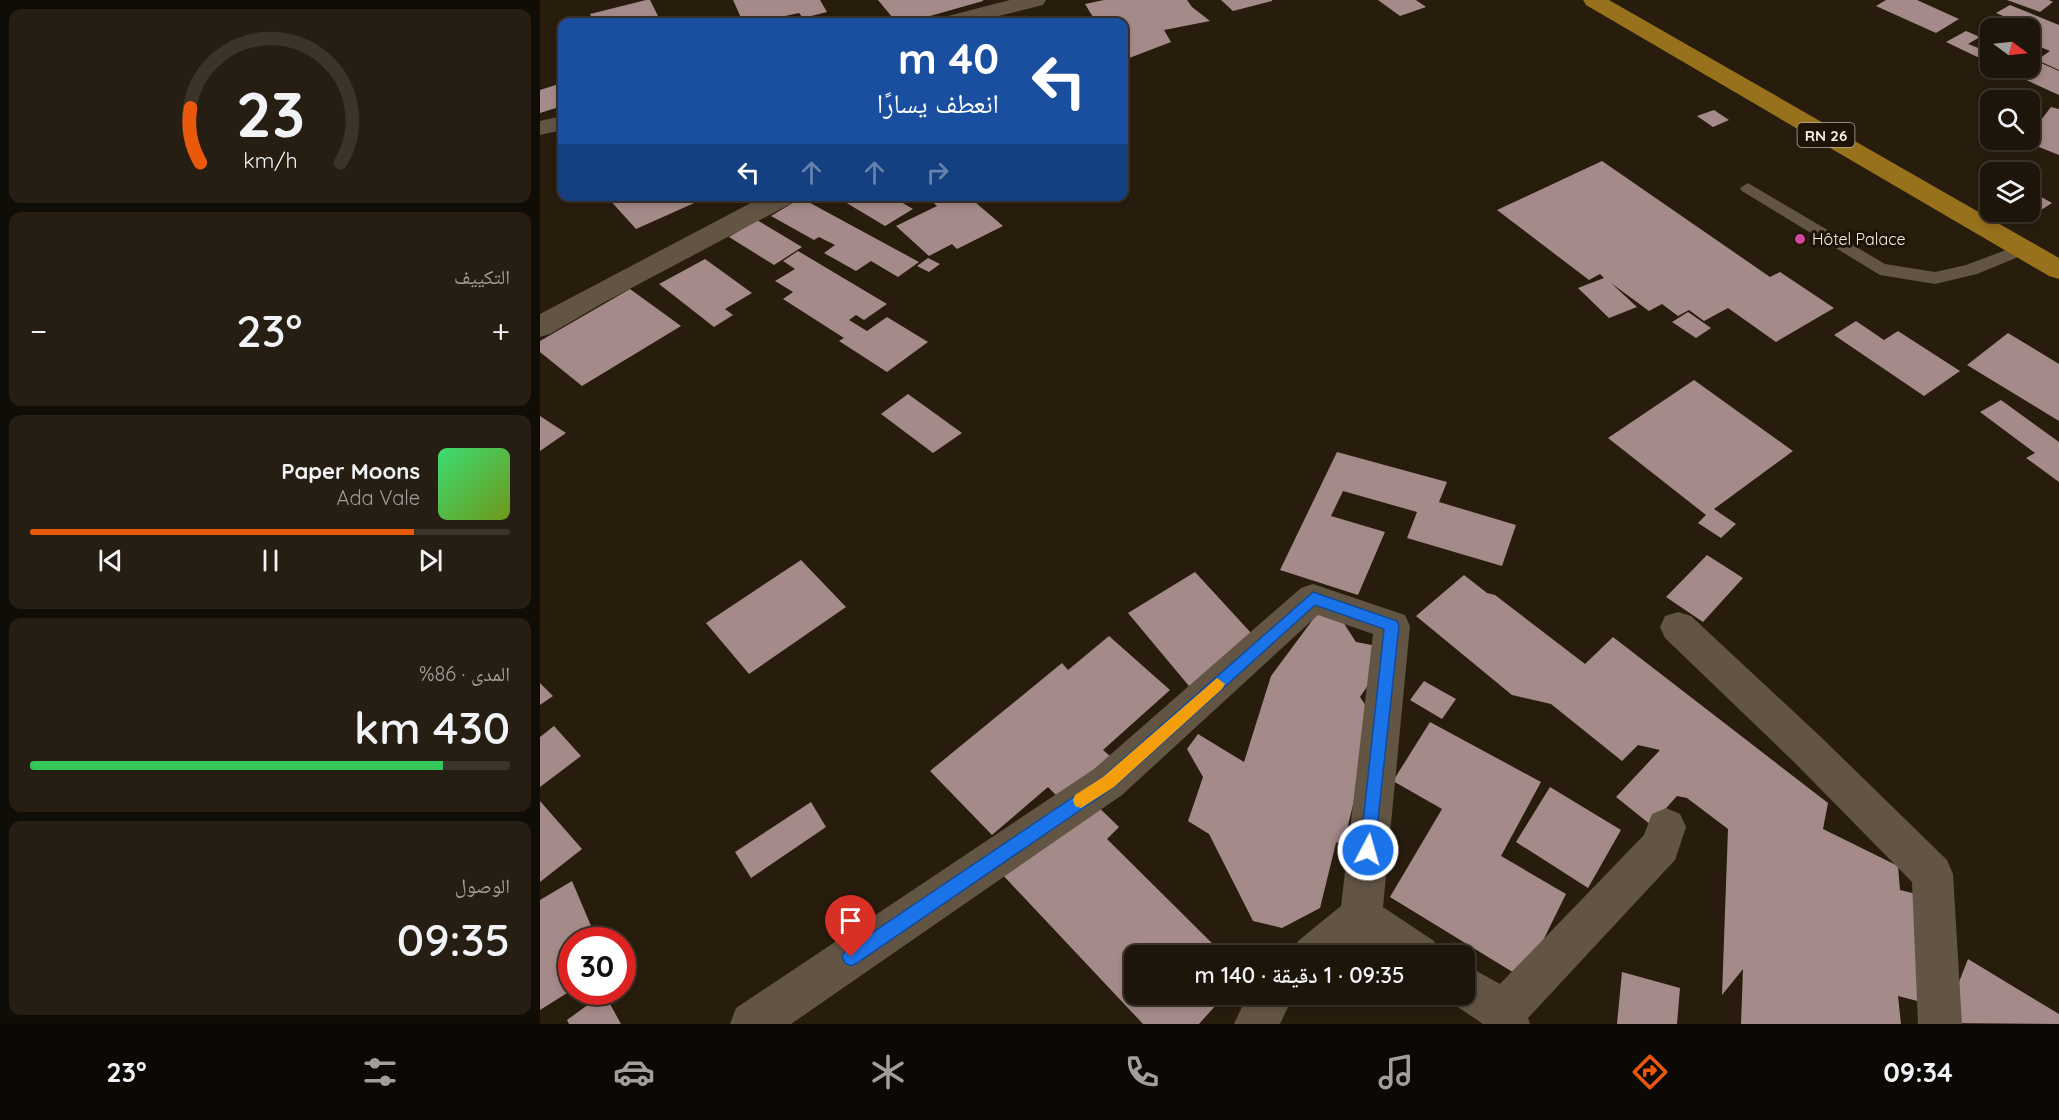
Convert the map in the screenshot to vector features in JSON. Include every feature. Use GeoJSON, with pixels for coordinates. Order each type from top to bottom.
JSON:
{"type":"FeatureCollection","features":[{"type":"Feature","properties":{"kind":"main road","name":"RN 26"},"geometry":{"type":"LineString","coordinates":[[1594,0],[2059,270]]}},
{"type":"Feature","properties":{"kind":"street"},"geometry":{"type":"LineString","coordinates":[[967,18],[1035,0]]}},
{"type":"Feature","properties":{"kind":"street"},"geometry":{"type":"LineString","coordinates":[[540,128],[558,124]]}},
{"type":"Feature","properties":{"kind":"street"},"geometry":{"type":"LineString","coordinates":[[540,327],[593,296],[775,201]]}},
{"type":"Feature","properties":{"kind":"street"},"geometry":{"type":"LineString","coordinates":[[752,1024],[1108,782],[1313,598],[1392,626],[1361,917],[1327,945]]}},
{"type":"Feature","properties":{"kind":"street"},"geometry":{"type":"LineString","coordinates":[[1678,627],[1810,752],[1932,874],[1940,1024]]}},
{"type":"Feature","properties":{"kind":"street"},"geometry":{"type":"LineString","coordinates":[[1475,994],[1506,1018],[1661,846],[1666,827]]}},
{"type":"Feature","properties":{"kind":"street"},"geometry":{"type":"LineString","coordinates":[[1361,917],[1403,945]]}},
{"type":"Feature","properties":{"kind":"street"},"geometry":{"type":"LineString","coordinates":[[1256,1024],[1266,1005]]}},
{"type":"Feature","properties":{"kind":"lane"},"geometry":{"type":"LineString","coordinates":[[1748,188],[1880,269],[1935,278],[1971,270],[2022,249]]}},
{"type":"Feature","properties":{"kind":"building"},"geometry":{"type":"Polygon","coordinates":[[[650,0],[659,18],[592,18],[590,14],[650,0]]]}},
{"type":"Feature","properties":{"kind":"building"},"geometry":{"type":"Polygon","coordinates":[[[733,0],[820,0],[827,12],[803,18],[799,13],[776,18],[741,18],[733,0]]]}},
{"type":"Feature","properties":{"kind":"building"},"geometry":{"type":"Polygon","coordinates":[[[878,0],[983,0],[923,18],[887,18],[892,17],[878,0]]]}},
{"type":"Feature","properties":{"kind":"building"},"geometry":{"type":"Polygon","coordinates":[[[1104,0],[1187,0],[1210,21],[1164,30],[1171,42],[1128,58],[1128,18],[1094,18],[1085,4],[1104,0]]]}},
{"type":"Feature","properties":{"kind":"building"},"geometry":{"type":"Polygon","coordinates":[[[1221,0],[1272,0],[1272,1],[1233,11],[1221,0]]]}},
{"type":"Feature","properties":{"kind":"building"},"geometry":{"type":"Polygon","coordinates":[[[1378,0],[1416,0],[1426,7],[1400,16],[1378,0]]]}},
{"type":"Feature","properties":{"kind":"building"},"geometry":{"type":"Polygon","coordinates":[[[1886,0],[1917,0],[1959,19],[1936,33],[1876,6],[1886,0]]]}},
{"type":"Feature","properties":{"kind":"building"},"geometry":{"type":"Polygon","coordinates":[[[2007,0],[2049,0],[2053,2],[2040,12],[2007,0]]]}},
{"type":"Feature","properties":{"kind":"building"},"geometry":{"type":"Polygon","coordinates":[[[2010,5],[2059,25],[2059,70],[2040,61],[2040,58],[2050,51],[2040,47],[2040,18],[2008,18],[1996,13],[2010,5]]]}},
{"type":"Feature","properties":{"kind":"building"},"geometry":{"type":"Polygon","coordinates":[[[1966,31],[1980,37],[1968,44],[1980,49],[1980,58],[1946,42],[1966,31]]]}},
{"type":"Feature","properties":{"kind":"building"},"geometry":{"type":"Polygon","coordinates":[[[2040,62],[2059,71],[2059,95],[2022,78],[2040,78],[2040,62]]]}},
{"type":"Feature","properties":{"kind":"building"},"geometry":{"type":"Polygon","coordinates":[[[558,84],[558,107],[540,113],[540,90],[558,84]]]}},
{"type":"Feature","properties":{"kind":"building"},"geometry":{"type":"Polygon","coordinates":[[[2051,107],[2059,109],[2059,155],[2040,147],[2040,121],[2051,107]]]}},
{"type":"Feature","properties":{"kind":"building"},"geometry":{"type":"Polygon","coordinates":[[[1714,110],[1729,120],[1713,127],[1697,116],[1714,110]]]}},
{"type":"Feature","properties":{"kind":"building"},"geometry":{"type":"Polygon","coordinates":[[[1602,161],[1770,277],[1780,272],[1834,308],[1776,342],[1728,308],[1704,321],[1689,310],[1678,316],[1662,304],[1649,311],[1611,283],[1637,307],[1609,318],[1578,288],[1604,278],[1600,274],[1589,280],[1497,210],[1602,161]]]}},
{"type":"Feature","properties":{"kind":"building"},"geometry":{"type":"Polygon","coordinates":[[[2040,196],[2052,203],[2040,211],[2040,196]]]}},
{"type":"Feature","properties":{"kind":"building"},"geometry":{"type":"Polygon","coordinates":[[[611,201],[699,201],[636,229],[611,201]]]}},
{"type":"Feature","properties":{"kind":"building"},"geometry":{"type":"Polygon","coordinates":[[[796,201],[807,201],[919,262],[898,277],[871,261],[856,271],[824,253],[835,245],[819,237],[814,240],[771,216],[796,201]]]}},
{"type":"Feature","properties":{"kind":"building"},"geometry":{"type":"Polygon","coordinates":[[[843,201],[899,201],[913,209],[885,226],[843,201]]]}},
{"type":"Feature","properties":{"kind":"building"},"geometry":{"type":"Polygon","coordinates":[[[932,201],[974,201],[1003,226],[957,249],[952,244],[929,256],[896,226],[937,206],[932,201]]]}},
{"type":"Feature","properties":{"kind":"building"},"geometry":{"type":"Polygon","coordinates":[[[757,220],[802,247],[774,265],[729,237],[757,220]]]}},
{"type":"Feature","properties":{"kind":"building"},"geometry":{"type":"Polygon","coordinates":[[[798,251],[887,304],[864,320],[856,315],[849,320],[867,331],[887,317],[928,342],[887,372],[839,341],[844,338],[783,299],[793,292],[775,281],[795,269],[783,261],[798,251]]]}},
{"type":"Feature","properties":{"kind":"building"},"geometry":{"type":"Polygon","coordinates":[[[928,258],[940,264],[929,272],[917,266],[928,258]]]}},
{"type":"Feature","properties":{"kind":"building"},"geometry":{"type":"Polygon","coordinates":[[[705,259],[752,293],[725,309],[733,315],[714,327],[659,284],[705,259]]]}},
{"type":"Feature","properties":{"kind":"building"},"geometry":{"type":"Polygon","coordinates":[[[630,289],[681,326],[582,386],[540,352],[540,341],[630,289]]]}},
{"type":"Feature","properties":{"kind":"building"},"geometry":{"type":"Polygon","coordinates":[[[1688,312],[1711,328],[1696,338],[1672,322],[1688,312]]]}},
{"type":"Feature","properties":{"kind":"building"},"geometry":{"type":"Polygon","coordinates":[[[1856,321],[1884,340],[1898,331],[1960,371],[1924,396],[1834,335],[1856,321]]]}},
{"type":"Feature","properties":{"kind":"building"},"geometry":{"type":"Polygon","coordinates":[[[2008,333],[2059,364],[2059,421],[1967,365],[2008,333]]]}},
{"type":"Feature","properties":{"kind":"building"},"geometry":{"type":"Polygon","coordinates":[[[1694,380],[1793,451],[1714,509],[1736,524],[1721,538],[1698,523],[1706,515],[1608,438],[1694,380]]]}},
{"type":"Feature","properties":{"kind":"building"},"geometry":{"type":"Polygon","coordinates":[[[908,394],[962,433],[933,453],[881,414],[908,394]]]}},
{"type":"Feature","properties":{"kind":"building"},"geometry":{"type":"Polygon","coordinates":[[[2001,400],[2059,442],[2059,482],[2026,458],[2035,453],[1980,412],[2001,400]]]}},
{"type":"Feature","properties":{"kind":"building"},"geometry":{"type":"Polygon","coordinates":[[[540,416],[566,433],[540,451],[540,416]]]}},
{"type":"Feature","properties":{"kind":"building"},"geometry":{"type":"Polygon","coordinates":[[[1337,452],[1447,482],[1439,502],[1516,525],[1502,566],[1407,538],[1417,512],[1343,491],[1331,516],[1385,532],[1358,595],[1280,570],[1337,452]]]}},
{"type":"Feature","properties":{"kind":"building"},"geometry":{"type":"Polygon","coordinates":[[[1707,555],[1743,578],[1703,622],[1666,597],[1707,555]]]}},
{"type":"Feature","properties":{"kind":"building"},"geometry":{"type":"Polygon","coordinates":[[[801,560],[846,607],[749,674],[706,623],[801,560]]]}},
{"type":"Feature","properties":{"kind":"building"},"geometry":{"type":"Polygon","coordinates":[[[1195,572],[1263,646],[1194,692],[1128,613],[1195,572]]]}},
{"type":"Feature","properties":{"kind":"building"},"geometry":{"type":"Polygon","coordinates":[[[1464,575],[1487,593],[1495,595],[1585,664],[1613,637],[1828,803],[1823,829],[1898,866],[1900,890],[1925,896],[1933,1005],[1898,996],[1901,1024],[1741,1024],[1743,969],[1722,995],[1728,829],[1687,798],[1677,796],[1651,825],[1616,797],[1660,750],[1638,745],[1622,761],[1551,704],[1512,695],[1416,616],[1464,575]]]}},
{"type":"Feature","properties":{"kind":"building"},"geometry":{"type":"Polygon","coordinates":[[[1320,610],[1343,622],[1356,642],[1382,647],[1375,675],[1360,697],[1374,718],[1345,838],[1336,843],[1320,908],[1282,928],[1253,921],[1209,834],[1188,821],[1203,777],[1187,749],[1198,734],[1244,762],[1271,676],[1320,610]]]}},
{"type":"Feature","properties":{"kind":"building"},"geometry":{"type":"Polygon","coordinates":[[[1109,636],[1170,690],[1103,750],[1110,756],[1061,800],[1048,787],[992,835],[930,771],[1062,663],[1068,670],[1109,636]]]}},
{"type":"Feature","properties":{"kind":"building"},"geometry":{"type":"Polygon","coordinates":[[[1424,681],[1456,699],[1442,719],[1410,700],[1424,681]]]}},
{"type":"Feature","properties":{"kind":"building"},"geometry":{"type":"Polygon","coordinates":[[[540,683],[553,696],[540,705],[540,683]]]}},
{"type":"Feature","properties":{"kind":"building"},"geometry":{"type":"Polygon","coordinates":[[[1430,722],[1541,782],[1501,856],[1566,894],[1524,979],[1475,949],[1475,945],[1468,945],[1390,897],[1442,809],[1393,781],[1430,722]]]}},
{"type":"Feature","properties":{"kind":"building"},"geometry":{"type":"Polygon","coordinates":[[[554,726],[581,756],[540,787],[540,737],[554,726]]]}},
{"type":"Feature","properties":{"kind":"building"},"geometry":{"type":"Polygon","coordinates":[[[1550,787],[1621,830],[1588,888],[1516,842],[1550,787]]]}},
{"type":"Feature","properties":{"kind":"building"},"geometry":{"type":"Polygon","coordinates":[[[1085,794],[1119,827],[1107,839],[1214,945],[1124,945],[1124,1004],[999,871],[1085,794]]]}},
{"type":"Feature","properties":{"kind":"building"},"geometry":{"type":"Polygon","coordinates":[[[540,801],[582,849],[540,882],[540,801]]]}},
{"type":"Feature","properties":{"kind":"building"},"geometry":{"type":"Polygon","coordinates":[[[811,802],[826,827],[751,878],[735,852],[811,802]]]}},
{"type":"Feature","properties":{"kind":"building"},"geometry":{"type":"Polygon","coordinates":[[[572,881],[591,927],[558,927],[558,999],[540,1010],[540,900],[572,881]]]}},
{"type":"Feature","properties":{"kind":"building"},"geometry":{"type":"Polygon","coordinates":[[[1968,959],[2059,1014],[2059,1024],[1943,1023],[1968,959]]]}},
{"type":"Feature","properties":{"kind":"building"},"geometry":{"type":"Polygon","coordinates":[[[1622,972],[1680,988],[1677,1024],[1617,1024],[1622,972]]]}},
{"type":"Feature","properties":{"kind":"building"},"geometry":{"type":"Polygon","coordinates":[[[588,1005],[611,1005],[621,1024],[569,1024],[567,1020],[588,1005]]]}},
{"type":"Feature","properties":{"kind":"building"},"geometry":{"type":"Polygon","coordinates":[[[1125,1005],[1216,1005],[1199,1024],[1143,1024],[1125,1005]]]}},
{"type":"Feature","properties":{"kind":"slow traffic"},"geometry":{"type":"LineString","coordinates":[[1081,800],[1108,782],[1217,684]]}},
{"type":"Feature","properties":{"kind":"place","name":"Hôtel Palace"},"geometry":{"type":"Point","coordinates":[1800,239]}},
{"type":"Feature","properties":{"kind":"route"},"geometry":{"type":"LineString","coordinates":[[851,957],[1108,782],[1313,598],[1392,626],[1368,850]]}}]}
